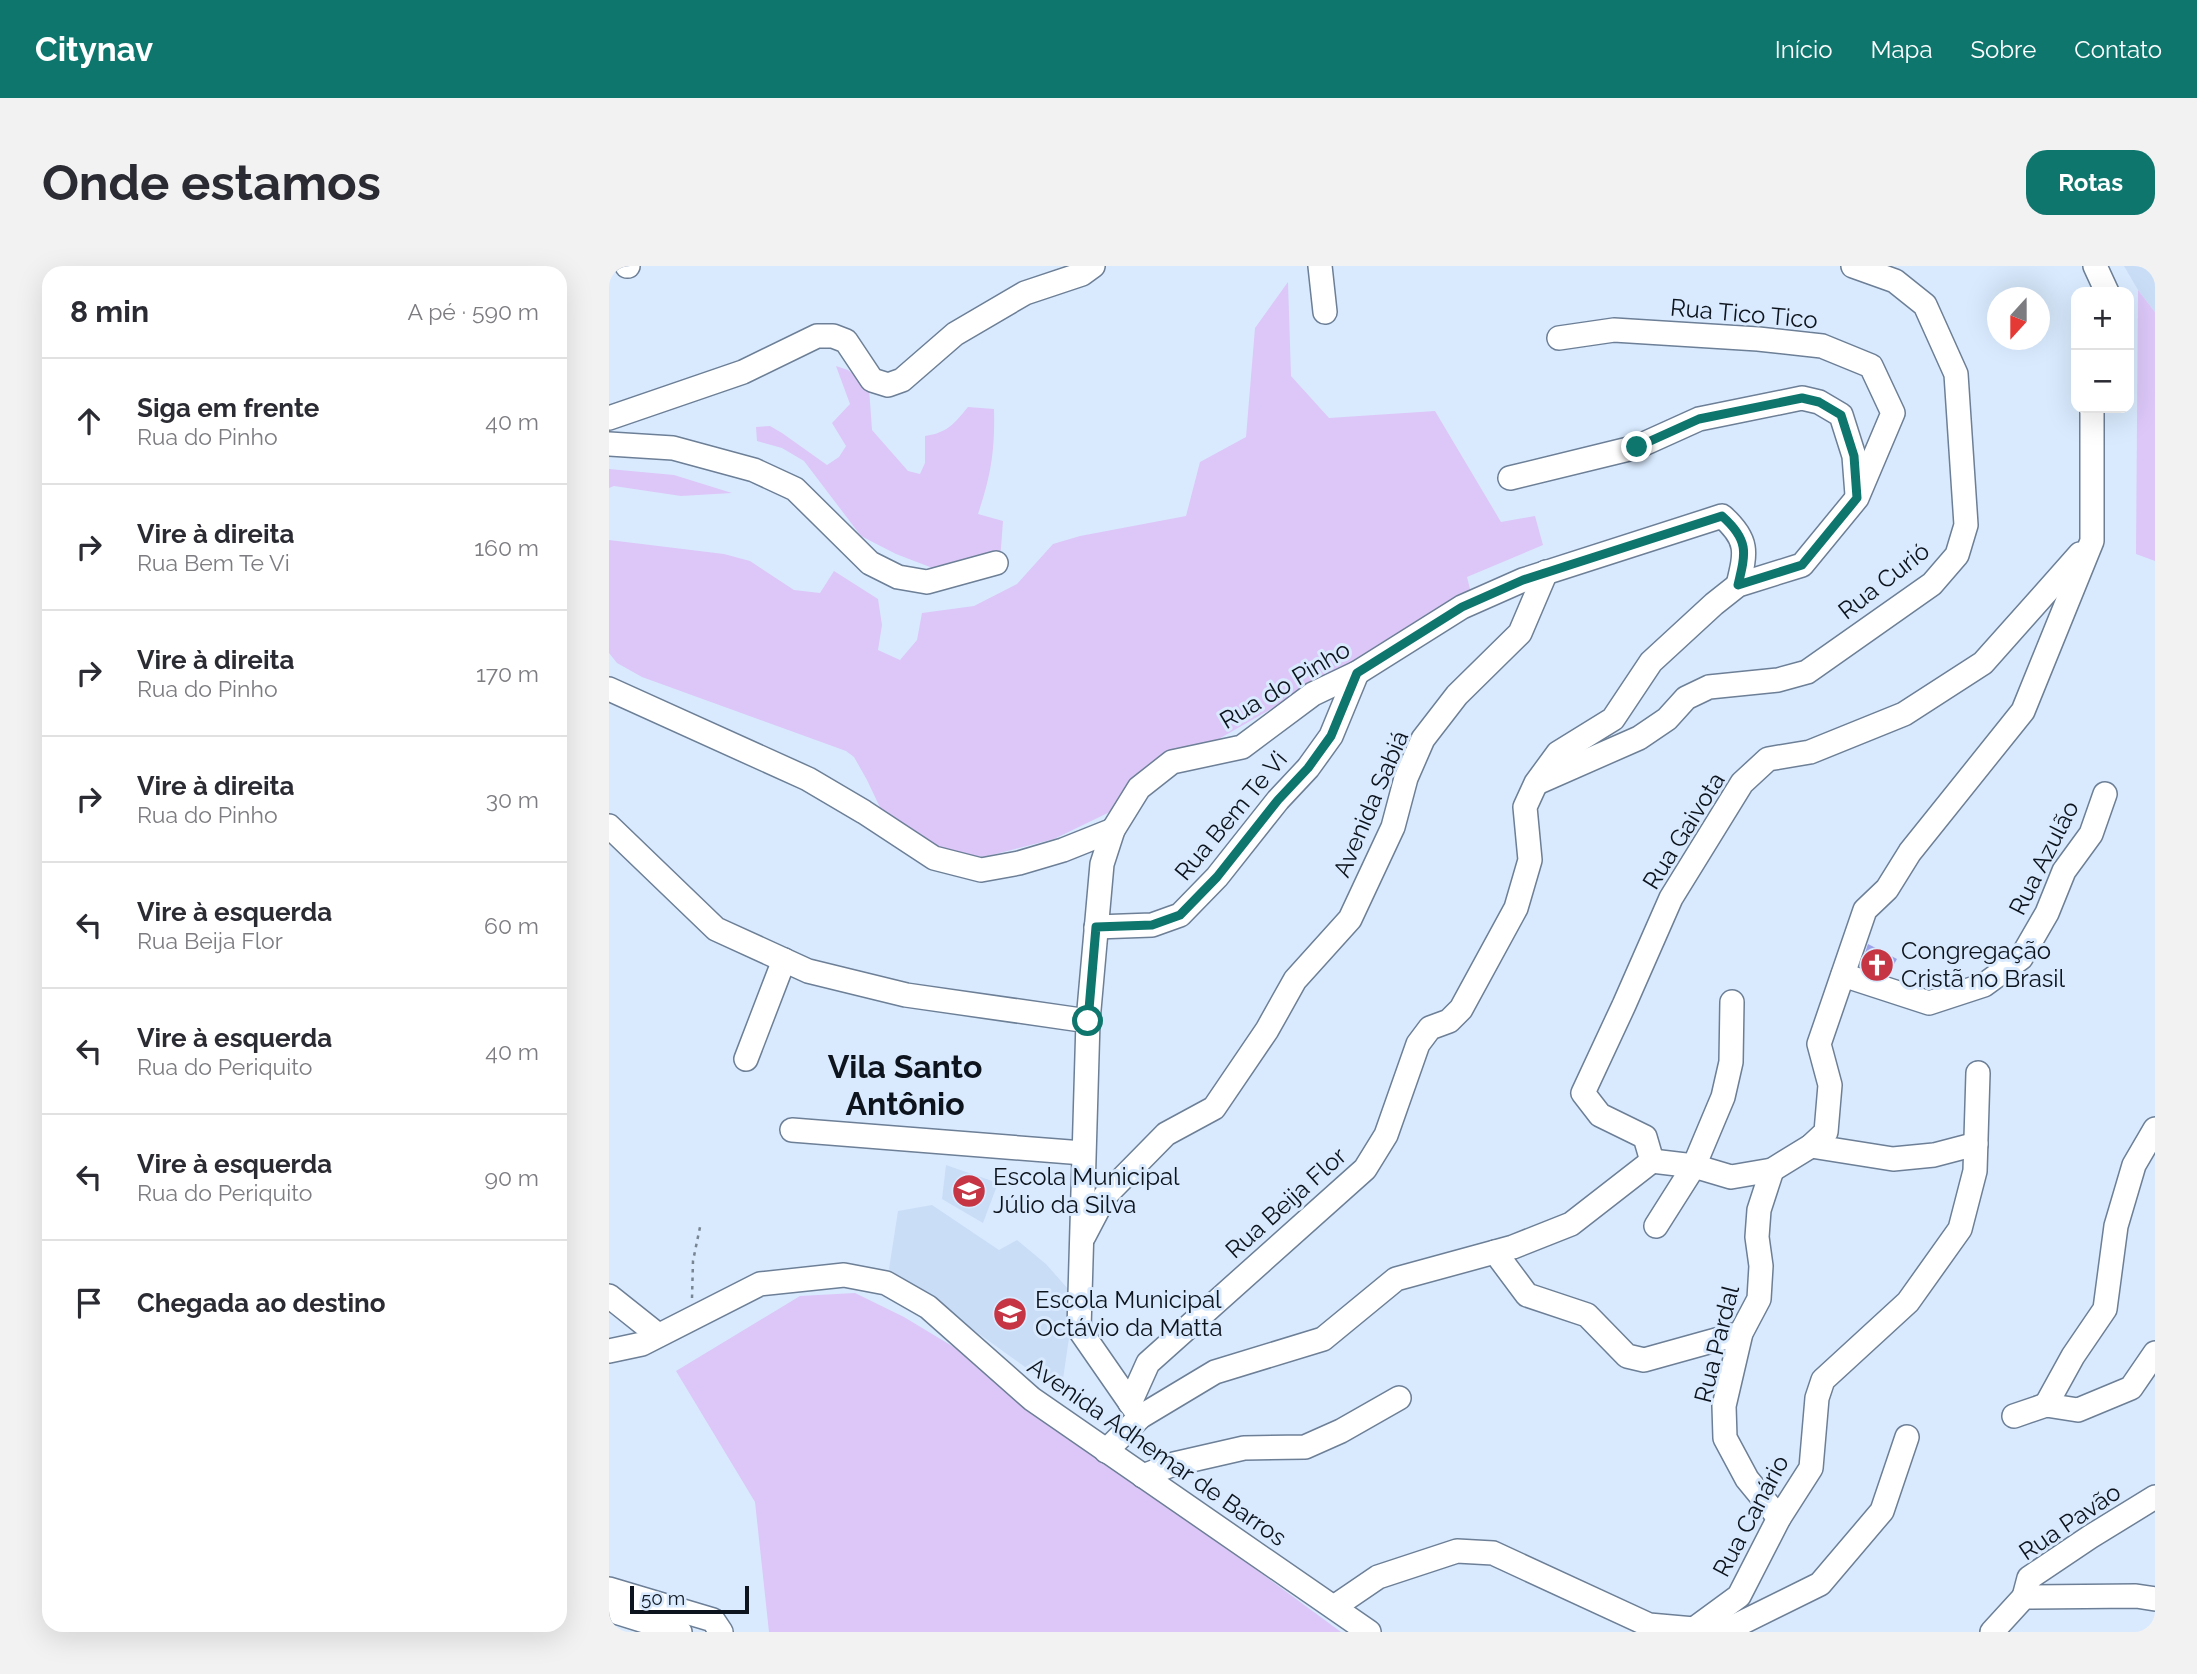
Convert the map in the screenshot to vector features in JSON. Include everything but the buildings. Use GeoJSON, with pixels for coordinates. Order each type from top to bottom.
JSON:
{"type":"FeatureCollection","features":[{"type":"Feature","properties":{"kind":"street"},"geometry":{"type":"LineString","coordinates":[[609,418],[743,372],[817,336],[833,336],[846,341],[872,380],[888,385],[902,380],[955,334],[978,320],[1025,293],[1082,274],[1093,266]]}},
{"type":"Feature","properties":{"kind":"street"},"geometry":{"type":"LineString","coordinates":[[1320,266],[1325,312]]}},
{"type":"Feature","properties":{"kind":"street","name":"Rua Curió"},"geometry":{"type":"LineString","coordinates":[[1536,783],[1639,738],[1667,719],[1686,698],[1709,687],[1778,680],[1807,672],[1932,584],[1957,555],[1966,525],[1956,374],[1925,305],[1895,281],[1853,266]]}},
{"type":"Feature","properties":{"kind":"street"},"geometry":{"type":"LineString","coordinates":[[2095,266],[2105,287]]}},
{"type":"Feature","properties":{"kind":"street","name":"Rua Tico Tico"},"geometry":{"type":"LineString","coordinates":[[1559,338],[1614,330],[1822,346],[1871,366],[1893,413]]}},
{"type":"Feature","properties":{"kind":"street"},"geometry":{"type":"LineString","coordinates":[[1510,478],[1637,447],[1699,419],[1802,398],[1819,402],[1841,415],[1854,456],[1857,498]]}},
{"type":"Feature","properties":{"kind":"street","name":"Rua Beija Flor"},"geometry":{"type":"LineString","coordinates":[[1135,1410],[1148,1363],[1365,1169],[1386,1135],[1418,1044],[1430,1028],[1449,1021],[1461,1009],[1516,908],[1531,860],[1525,807],[1536,783],[1558,753],[1613,719],[1651,662],[1738,585],[1802,565],[1857,498],[1893,413]]}},
{"type":"Feature","properties":{"kind":"street"},"geometry":{"type":"LineString","coordinates":[[1106,1451],[1135,1410],[1215,1372],[1323,1339],[1396,1279],[1513,1247],[1571,1224],[1652,1161],[1694,1166],[1731,1177],[1772,1170],[1811,1146],[1826,1132],[1831,1084],[1819,1044],[1865,910],[1887,889],[1910,852],[2024,711],[2092,541],[2092,413]]}},
{"type":"Feature","properties":{"kind":"street"},"geometry":{"type":"LineString","coordinates":[[609,444],[673,448],[754,470],[795,489],[870,563],[898,578],[927,583],[996,563]]}},
{"type":"Feature","properties":{"kind":"street","name":"Rua do Pinho"},"geometry":{"type":"LineString","coordinates":[[1135,1410],[1079,1329],[1088,1021],[1102,864],[1113,830],[1139,788],[1172,762],[1242,747],[1313,694],[1357,673],[1462,607],[1546,572],[1722,516],[1737,530],[1745,555],[1738,585]]}},
{"type":"Feature","properties":{"kind":"street","name":"Rua Gaivota"},"geometry":{"type":"LineString","coordinates":[[1645,1137],[1600,1115],[1583,1093],[1625,1006],[1671,898],[1742,783],[1768,759],[1810,752],[1904,714],[1983,663],[2092,541]]}},
{"type":"Feature","properties":{"kind":"street","name":"Avenida Sabiá"},"geometry":{"type":"LineString","coordinates":[[1081,1242],[1105,1196],[1148,1152],[1166,1134],[1214,1108],[1267,1030],[1295,980],[1350,919],[1393,827],[1406,778],[1423,739],[1457,695],[1520,633],[1546,572]]}},
{"type":"Feature","properties":{"kind":"street","name":"Rua Bem Te Vi"},"geometry":{"type":"LineString","coordinates":[[1096,927],[1152,925],[1180,915],[1217,877],[1278,800],[1308,768],[1331,736],[1357,673]]}},
{"type":"Feature","properties":{"kind":"street"},"geometry":{"type":"LineString","coordinates":[[609,689],[808,779],[934,858],[981,870],[1019,863],[1063,850],[1113,830]]}},
{"type":"Feature","properties":{"kind":"street","name":"Rua Azulão"},"geometry":{"type":"LineString","coordinates":[[1843,975],[1929,1003],[1984,985],[2021,958],[2047,912],[2064,872],[2091,834],[2105,794]]}},
{"type":"Feature","properties":{"kind":"street"},"geometry":{"type":"LineString","coordinates":[[609,826],[716,929],[808,971],[907,995],[1088,1021]]}},
{"type":"Feature","properties":{"kind":"street"},"geometry":{"type":"LineString","coordinates":[[746,1059],[784,960]]}},
{"type":"Feature","properties":{"kind":"street"},"geometry":{"type":"LineString","coordinates":[[1655,1226],[1694,1166],[1723,1097],[1731,1062],[1732,1002]]}},
{"type":"Feature","properties":{"kind":"street","name":"Rua Canário"},"geometry":{"type":"LineString","coordinates":[[1694,1629],[1739,1597],[1779,1518],[1811,1468],[1817,1398],[1823,1380],[1908,1302],[1960,1229],[1975,1171],[1978,1073]]}},
{"type":"Feature","properties":{"kind":"street"},"geometry":{"type":"LineString","coordinates":[[2046,1405],[2073,1356],[2105,1309],[2116,1226],[2134,1165],[2155,1129]]}},
{"type":"Feature","properties":{"kind":"street"},"geometry":{"type":"LineString","coordinates":[[792,1130],[1083,1153]]}},
{"type":"Feature","properties":{"kind":"street"},"geometry":{"type":"LineString","coordinates":[[1645,1137],[1652,1161]]}},
{"type":"Feature","properties":{"kind":"street"},"geometry":{"type":"LineString","coordinates":[[1645,1137],[1694,1166]]}},
{"type":"Feature","properties":{"kind":"street"},"geometry":{"type":"LineString","coordinates":[[1811,1146],[1893,1158],[1934,1155],[1976,1143]]}},
{"type":"Feature","properties":{"kind":"street","name":"Rua Pardal"},"geometry":{"type":"LineString","coordinates":[[1772,1170],[1759,1210],[1759,1299],[1741,1333],[1724,1406],[1725,1438],[1747,1479],[1779,1518]]}},
{"type":"Feature","properties":{"kind":"street"},"geometry":{"type":"LineString","coordinates":[[1495,1252],[1527,1296],[1587,1315],[1627,1356],[1644,1360],[1741,1333]]}},
{"type":"Feature","properties":{"kind":"street","name":"Avenida Adhemar de Barros"},"geometry":{"type":"LineString","coordinates":[[609,1351],[642,1344],[760,1284],[844,1275],[886,1283],[928,1307],[1031,1399],[1369,1632]]}},
{"type":"Feature","properties":{"kind":"street"},"geometry":{"type":"LineString","coordinates":[[609,1296],[657,1335]]}},
{"type":"Feature","properties":{"kind":"street"},"geometry":{"type":"LineString","coordinates":[[2014,1416],[2046,1405],[2078,1410],[2131,1388],[2155,1353]]}},
{"type":"Feature","properties":{"kind":"street"},"geometry":{"type":"LineString","coordinates":[[1143,1476],[1174,1464],[1244,1448],[1305,1447],[1341,1431],[1399,1398]]}},
{"type":"Feature","properties":{"kind":"street"},"geometry":{"type":"LineString","coordinates":[[1334,1608],[1378,1577],[1457,1551],[1493,1553],[1649,1625],[1694,1629],[1733,1627],[1820,1584],[1882,1511],[1907,1437]]}},
{"type":"Feature","properties":{"kind":"street","name":"Rua Pavão"},"geometry":{"type":"LineString","coordinates":[[2024,1597],[2029,1578],[2090,1536],[2155,1497]]}},
{"type":"Feature","properties":{"kind":"street"},"geometry":{"type":"LineString","coordinates":[[609,1589],[713,1620],[721,1632]]}},
{"type":"Feature","properties":{"kind":"street"},"geometry":{"type":"LineString","coordinates":[[1992,1632],[2024,1597],[2136,1596],[2155,1599]]}},
{"type":"Feature","properties":{"kind":"street"},"geometry":{"type":"LineString","coordinates":[[609,1610],[680,1632]]}},
{"type":"Feature","properties":{"kind":"path"},"geometry":{"type":"LineString","coordinates":[[691,1318],[693,1261],[700,1227]]}},
{"type":"Feature","properties":{"kind":"shaded area"},"geometry":{"type":"Polygon","coordinates":[[[2124,266],[2155,266],[2155,312],[2138,290],[2124,266]]]}},
{"type":"Feature","properties":{"kind":"shaded area"},"geometry":{"type":"Polygon","coordinates":[[[1288,282],[1291,376],[1329,418],[1435,411],[1501,522],[1535,516],[1543,545],[1467,577],[1472,597],[1210,744],[1114,810],[1054,839],[984,857],[934,849],[886,820],[854,757],[846,751],[642,677],[617,663],[609,653],[609,540],[724,554],[750,561],[794,590],[820,593],[834,571],[878,599],[882,625],[878,650],[900,660],[917,640],[922,613],[974,606],[1017,584],[1053,544],[1080,536],[1186,516],[1200,462],[1246,437],[1255,328],[1288,282]]]}},
{"type":"Feature","properties":{"kind":"shaded area"},"geometry":{"type":"Polygon","coordinates":[[[2138,290],[2155,312],[2155,561],[2136,554],[2138,290]]]}},
{"type":"Feature","properties":{"kind":"shaded area"},"geometry":{"type":"Polygon","coordinates":[[[836,366],[848,370],[869,388],[872,430],[908,471],[920,474],[925,463],[925,436],[939,433],[949,427],[968,407],[994,409],[991,463],[978,514],[1003,521],[1000,561],[956,577],[896,554],[861,536],[804,461],[782,448],[757,441],[756,427],[770,426],[827,465],[839,457],[846,446],[832,423],[850,404],[836,366]]]}},
{"type":"Feature","properties":{"kind":"shaded area"},"geometry":{"type":"Polygon","coordinates":[[[609,469],[674,475],[732,493],[681,496],[614,486],[609,488],[609,469]]]}},
{"type":"Feature","properties":{"kind":"shaded area","name":"Escola Municipal Júlio da Silva"},"geometry":{"type":"Polygon","coordinates":[[[946,1165],[998,1183],[983,1223],[942,1199],[946,1165]]]}},
{"type":"Feature","properties":{"kind":"shaded area","name":"Escola Municipal Octávio da Matta"},"geometry":{"type":"Polygon","coordinates":[[[932,1205],[999,1250],[1017,1240],[1046,1264],[1069,1290],[1069,1338],[1061,1393],[889,1269],[898,1211],[932,1205]]]}},
{"type":"Feature","properties":{"kind":"shaded area"},"geometry":{"type":"Polygon","coordinates":[[[855,1293],[904,1317],[952,1346],[1341,1632],[769,1632],[755,1502],[676,1371],[800,1296],[855,1293]]]}},
{"type":"Feature","properties":{"kind":"place","name":"Congregação Cristã no Brasil"},"geometry":{"type":"Point","coordinates":[1877,965]}},
{"type":"Feature","properties":{"kind":"place","name":"Escola Municipal Júlio da Silva"},"geometry":{"type":"Point","coordinates":[969,1191]}},
{"type":"Feature","properties":{"kind":"place","name":"Escola Municipal Octávio da Matta"},"geometry":{"type":"Point","coordinates":[1010,1314]}},
{"type":"Feature","properties":{"kind":"district","name":"Vila Santo Antônio"},"geometry":{"type":"Point","coordinates":[905,1086]}},
{"type":"Feature","properties":{"kind":"route"},"geometry":{"type":"LineString","coordinates":[[1088,1021],[1096,927],[1152,925],[1180,915],[1217,877],[1278,800],[1308,768],[1331,736],[1357,673],[1462,607],[1523,580],[1722,516],[1737,530],[1745,555],[1738,585],[1802,565],[1857,498],[1854,456],[1841,415],[1819,402],[1802,398],[1699,419],[1637,447]]}}]}
